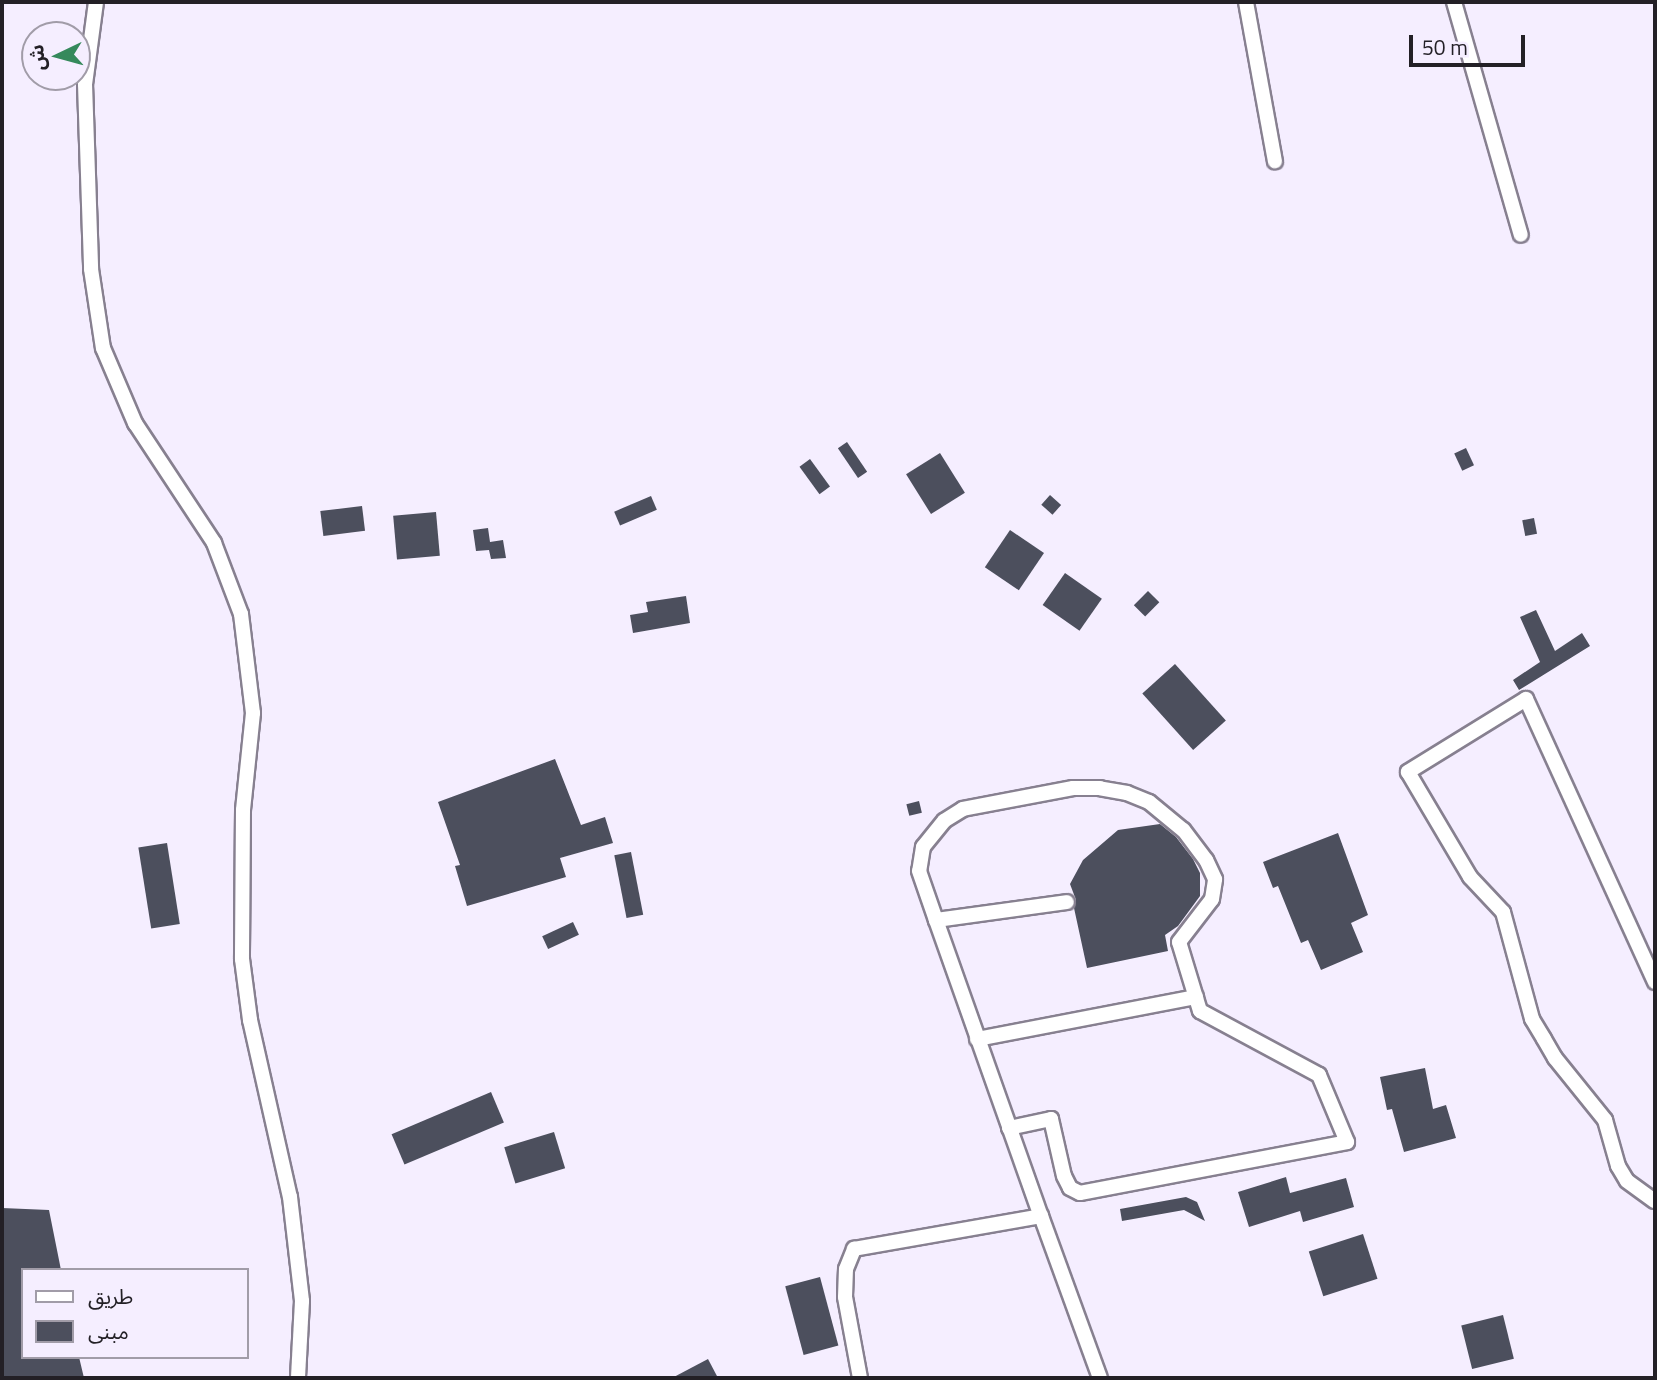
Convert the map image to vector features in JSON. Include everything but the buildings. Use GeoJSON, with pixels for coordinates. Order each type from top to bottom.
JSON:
{"type":"FeatureCollection","features":[{"type":"Feature","properties":{"kind":"street"},"geometry":{"type":"LineString","coordinates":[[96,2],[85,84],[91,270],[103,348],[135,423],[214,543],[242,614],[253,713],[243,810],[242,959],[250,1020],[290,1197],[302,1301],[298,1378]]}},
{"type":"Feature","properties":{"kind":"street"},"geometry":{"type":"LineString","coordinates":[[1246,2],[1275,161]]}},
{"type":"Feature","properties":{"kind":"street"},"geometry":{"type":"LineString","coordinates":[[1454,2],[1521,235]]}},
{"type":"Feature","properties":{"kind":"street"},"geometry":{"type":"LineString","coordinates":[[1655,982],[1526,699],[1408,772],[1470,877],[1503,912],[1532,1020],[1555,1058],[1605,1121],[1618,1166],[1627,1181],[1655,1201]]}},
{"type":"Feature","properties":{"kind":"street"},"geometry":{"type":"LineString","coordinates":[[1009,1128],[1051,1119],[1065,1176],[1070,1188],[1080,1193],[1348,1142],[1319,1075],[1200,1011],[1179,942],[1212,900],[1214,879],[1206,860],[1183,830],[1149,802],[1127,793],[1100,788],[1073,788],[963,810],[944,821],[923,847],[919,871],[977,1039],[1009,1128],[1100,1378]]}},
{"type":"Feature","properties":{"kind":"street"},"geometry":{"type":"LineString","coordinates":[[936,920],[1067,902]]}},
{"type":"Feature","properties":{"kind":"street"},"geometry":{"type":"LineString","coordinates":[[977,1039],[1196,997]]}},
{"type":"Feature","properties":{"kind":"street"},"geometry":{"type":"LineString","coordinates":[[860,1378],[845,1297],[846,1269],[854,1249],[1041,1216]]}}]}
